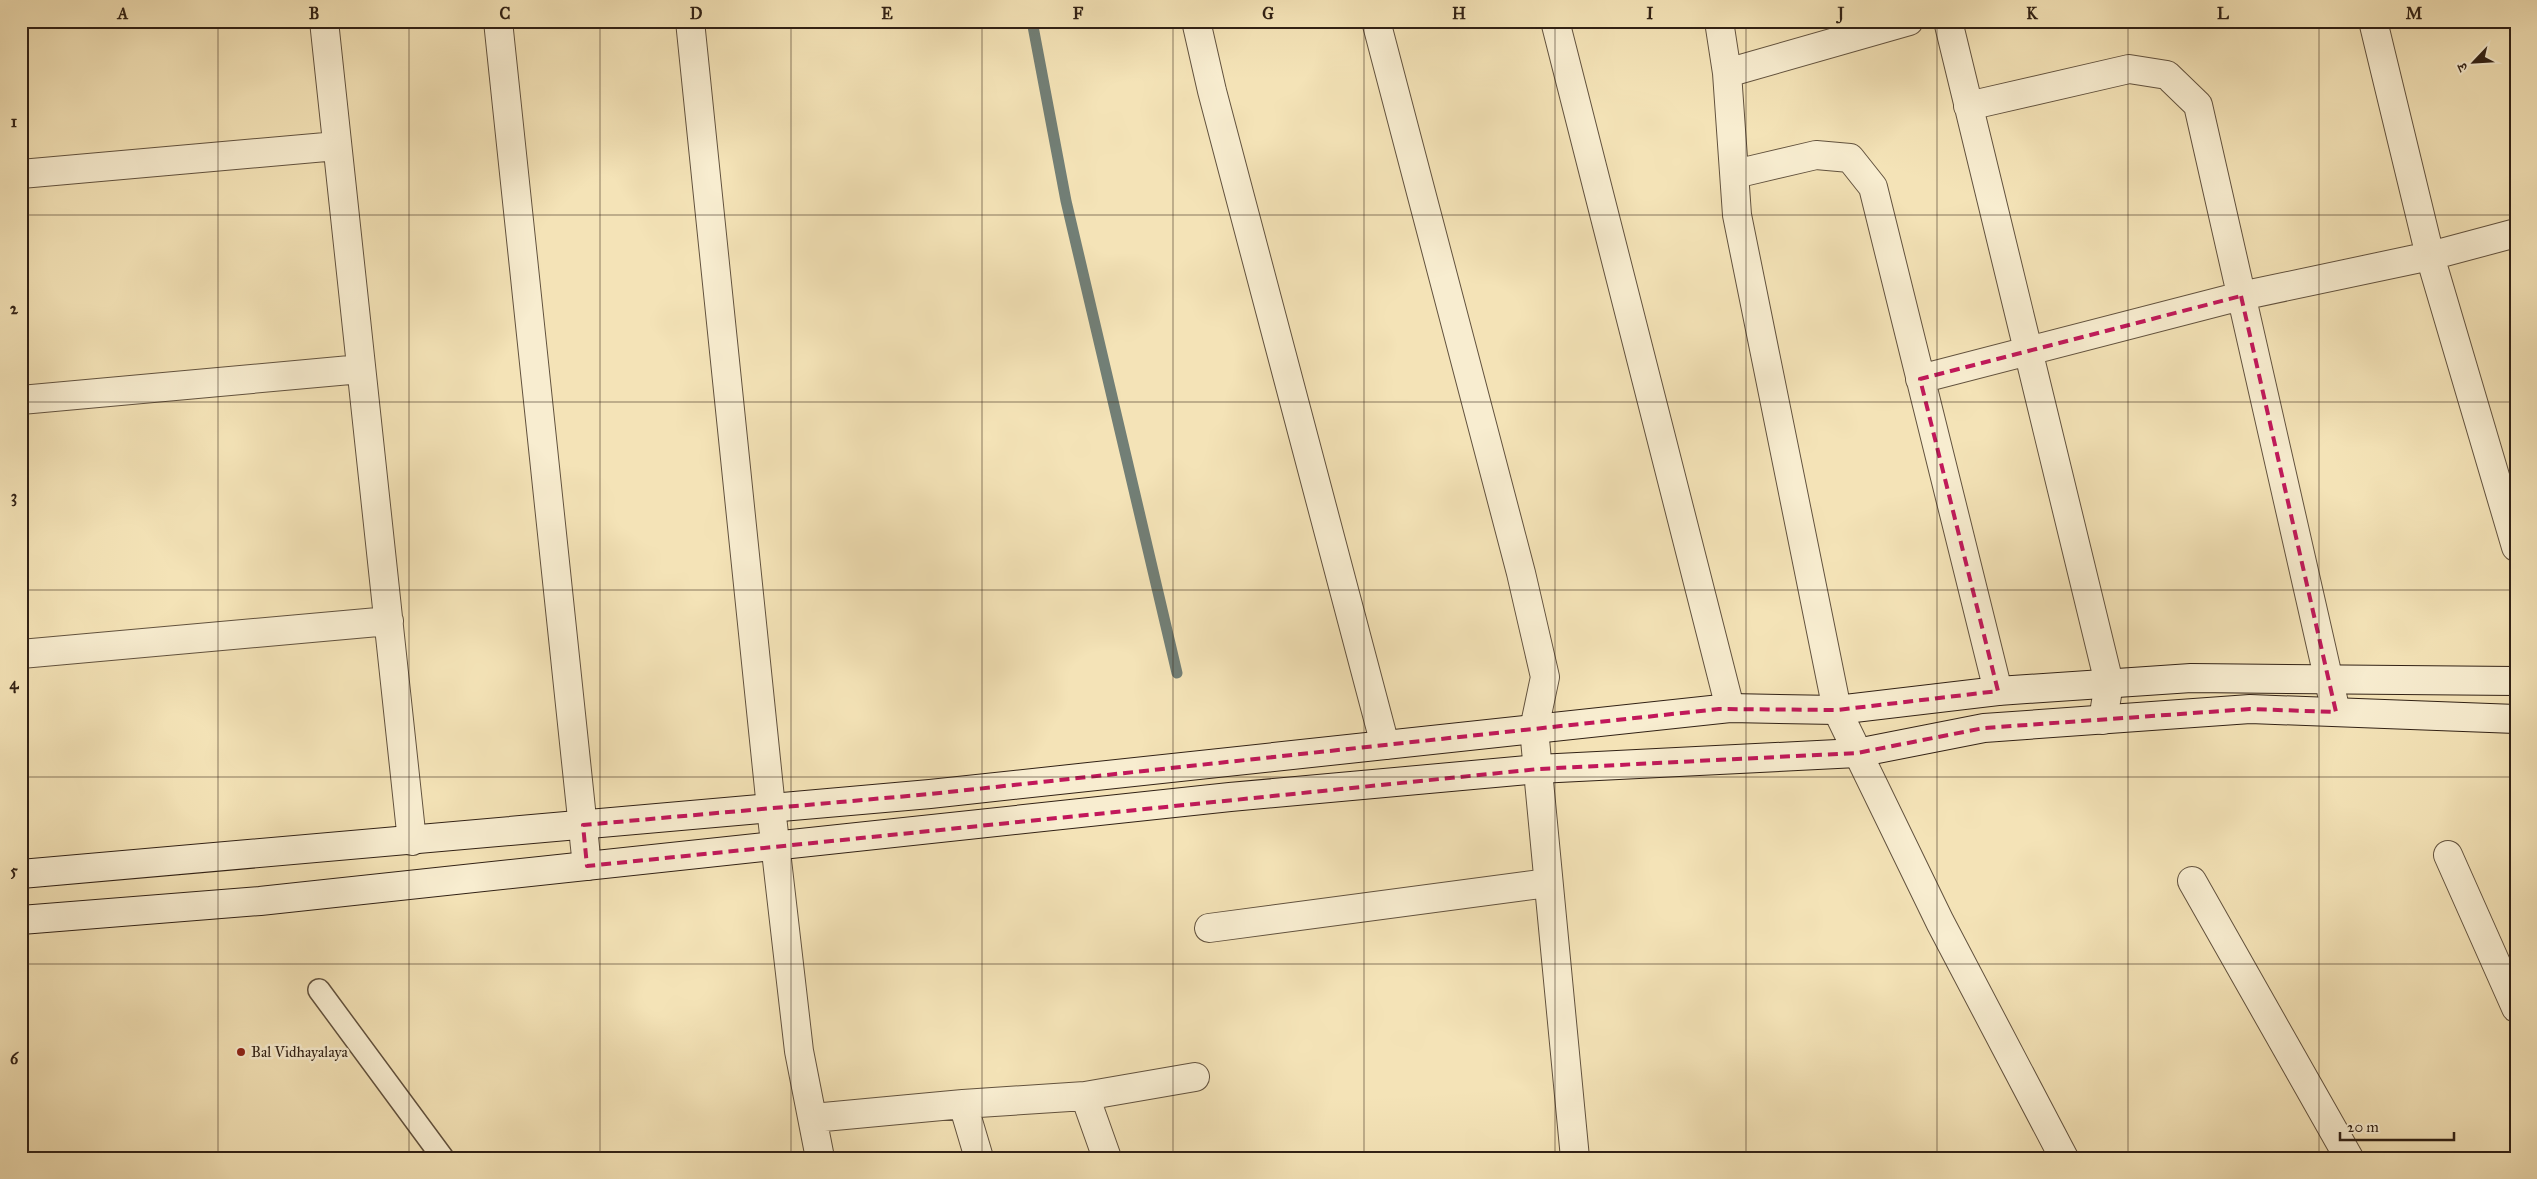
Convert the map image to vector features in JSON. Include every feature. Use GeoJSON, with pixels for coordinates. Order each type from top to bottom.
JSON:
{"type":"FeatureCollection","features":[{"type":"Feature","properties":{"kind":"street"},"geometry":{"type":"LineString","coordinates":[[324,21],[412,841]]}},
{"type":"Feature","properties":{"kind":"street"},"geometry":{"type":"LineString","coordinates":[[498,21],[587,866]]}},
{"type":"Feature","properties":{"kind":"street"},"geometry":{"type":"LineString","coordinates":[[690,21],[775,846],[799,1051],[820,1158]]}},
{"type":"Feature","properties":{"kind":"street"},"geometry":{"type":"LineString","coordinates":[[1196,21],[1212,91],[1385,745]]}},
{"type":"Feature","properties":{"kind":"street"},"geometry":{"type":"LineString","coordinates":[[1376,21],[1521,573],[1545,678],[1534,729],[1575,1158]]}},
{"type":"Feature","properties":{"kind":"street"},"geometry":{"type":"LineString","coordinates":[[1555,21],[1730,708]]}},
{"type":"Feature","properties":{"kind":"street"},"geometry":{"type":"LineString","coordinates":[[1719,21],[1727,73],[1737,215],[1837,710],[1940,922],[2064,1158]]}},
{"type":"Feature","properties":{"kind":"street"},"geometry":{"type":"LineString","coordinates":[[1727,73],[1909,21]]}},
{"type":"Feature","properties":{"kind":"street"},"geometry":{"type":"LineString","coordinates":[[1948,21],[2109,683],[2103,720]]}},
{"type":"Feature","properties":{"kind":"street"},"geometry":{"type":"LineString","coordinates":[[2373,21],[2430,256],[2516,547]]}},
{"type":"Feature","properties":{"kind":"street"},"geometry":{"type":"LineString","coordinates":[[1968,106],[2129,69],[2168,75],[2198,105],[2336,712]]}},
{"type":"Feature","properties":{"kind":"street"},"geometry":{"type":"LineString","coordinates":[[21,174],[337,146]]}},
{"type":"Feature","properties":{"kind":"street"},"geometry":{"type":"LineString","coordinates":[[1735,174],[1816,154],[1850,158],[1873,187],[1998,690]]}},
{"type":"Feature","properties":{"kind":"street"},"geometry":{"type":"LineString","coordinates":[[1920,379],[2241,296],[2430,256],[2516,233]]}},
{"type":"Feature","properties":{"kind":"street"},"geometry":{"type":"LineString","coordinates":[[21,400],[361,369]]}},
{"type":"Feature","properties":{"kind":"street"},"geometry":{"type":"LineString","coordinates":[[21,654],[389,621]]}},
{"type":"Feature","properties":{"kind":"street"},"geometry":{"type":"LineString","coordinates":[[21,874],[940,793],[1730,708],[1837,710],[1998,690],[2191,678],[2516,681]]}},
{"type":"Feature","properties":{"kind":"street"},"geometry":{"type":"LineString","coordinates":[[21,920],[260,901],[1230,797],[1538,769],[1857,753],[1984,728],[2250,709],[2516,719]]}},
{"type":"Feature","properties":{"kind":"street"},"geometry":{"type":"LineString","coordinates":[[2448,855],[2516,1008]]}},
{"type":"Feature","properties":{"kind":"street"},"geometry":{"type":"LineString","coordinates":[[2192,881],[2349,1158]]}},
{"type":"Feature","properties":{"kind":"street"},"geometry":{"type":"LineString","coordinates":[[1209,928],[1548,882]]}},
{"type":"Feature","properties":{"kind":"street"},"geometry":{"type":"LineString","coordinates":[[813,1118],[962,1104],[1085,1096],[1195,1077]]}},
{"type":"Feature","properties":{"kind":"street"},"geometry":{"type":"LineString","coordinates":[[1085,1096],[1107,1158]]}},
{"type":"Feature","properties":{"kind":"street"},"geometry":{"type":"LineString","coordinates":[[962,1104],[979,1158]]}},
{"type":"Feature","properties":{"kind":"lane"},"geometry":{"type":"LineString","coordinates":[[319,990],[443,1158]]}},
{"type":"Feature","properties":{"kind":"highlighted area"},"geometry":{"type":"Polygon","coordinates":[[[2241,296],[2336,712],[2250,709],[1984,728],[1857,753],[1538,769],[587,866],[583,825],[930,794],[1719,709],[1837,710],[1998,691],[1920,379],[2241,296]]]}},
{"type":"Feature","properties":{"kind":"waterway"},"geometry":{"type":"LineString","coordinates":[[1032,21],[1066,201],[1177,673]]}},
{"type":"Feature","properties":{"kind":"place","name":"Bal Vidhayalaya"},"geometry":{"type":"Point","coordinates":[241,1052]}}]}
